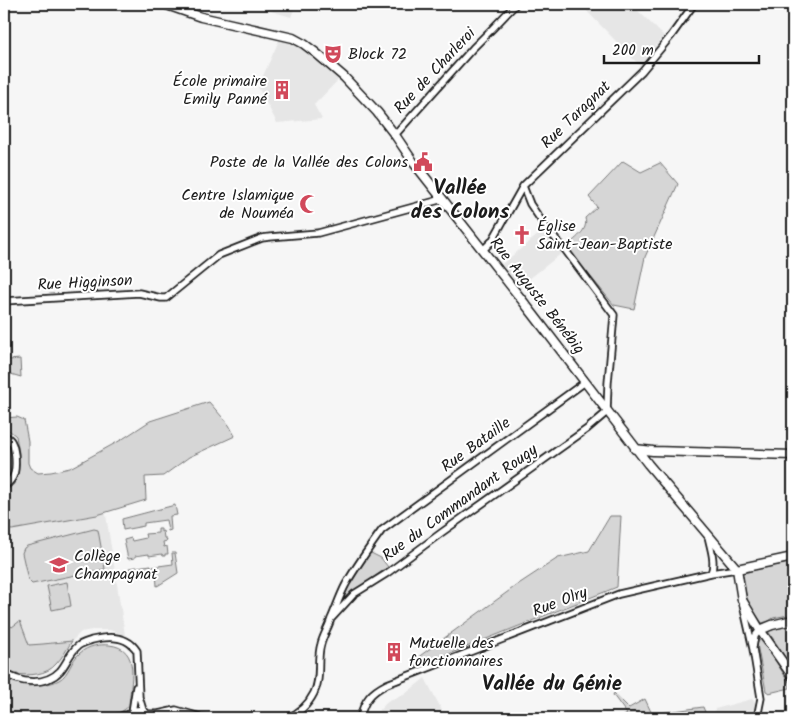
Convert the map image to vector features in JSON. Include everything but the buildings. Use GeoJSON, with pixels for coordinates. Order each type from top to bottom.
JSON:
{"type":"FeatureCollection","features":[{"type":"Feature","properties":{"kind":"main road","name":"Rue Auguste Bénébig"},"geometry":{"type":"LineString","coordinates":[[164,4],[229,24],[293,38],[304,44],[344,77],[395,135],[414,163],[636,449],[737,569]]}},
{"type":"Feature","properties":{"kind":"main road"},"geometry":{"type":"LineString","coordinates":[[636,449],[793,455]]}},
{"type":"Feature","properties":{"kind":"main road"},"geometry":{"type":"LineString","coordinates":[[648,464],[647,457],[654,451]]}},
{"type":"Feature","properties":{"kind":"main road","name":"Rue Olry"},"geometry":{"type":"LineString","coordinates":[[737,569],[793,557]]}},
{"type":"Feature","properties":{"kind":"main road"},"geometry":{"type":"LineString","coordinates":[[737,569],[742,600],[760,630],[793,677]]}},
{"type":"Feature","properties":{"kind":"main road"},"geometry":{"type":"LineString","coordinates":[[760,630],[793,620]]}},
{"type":"Feature","properties":{"kind":"street","name":"Rue de Charleroi"},"geometry":{"type":"LineString","coordinates":[[395,135],[473,48],[516,4]]}},
{"type":"Feature","properties":{"kind":"street","name":"Rue Taragnat"},"geometry":{"type":"LineString","coordinates":[[483,250],[492,241],[523,186],[642,71],[694,4]]}},
{"type":"Feature","properties":{"kind":"street"},"geometry":{"type":"LineString","coordinates":[[523,186],[530,204],[547,229],[563,247],[614,315],[607,412]]}},
{"type":"Feature","properties":{"kind":"street","name":"Rue Higginson"},"geometry":{"type":"LineString","coordinates":[[4,301],[139,294],[166,298],[219,256],[262,238],[318,233],[443,199]]}},
{"type":"Feature","properties":{"kind":"street","name":"Rue Bataille"},"geometry":{"type":"LineString","coordinates":[[287,718],[302,710],[309,702],[318,685],[321,644],[345,586],[363,555],[382,530],[585,382]]}},
{"type":"Feature","properties":{"kind":"street","name":"Rue du Commandant Rougy"},"geometry":{"type":"LineString","coordinates":[[332,618],[354,594],[386,574],[587,429],[607,412]]}},
{"type":"Feature","properties":{"kind":"street"},"geometry":{"type":"LineString","coordinates":[[4,435],[13,444],[16,466],[15,474],[11,481],[4,486]]}},
{"type":"Feature","properties":{"kind":"street"},"geometry":{"type":"LineString","coordinates":[[708,536],[713,562],[711,573]]}},
{"type":"Feature","properties":{"kind":"street","name":"Rue Olry"},"geometry":{"type":"LineString","coordinates":[[360,718],[365,703],[374,691],[387,684],[619,594],[737,569]]}},
{"type":"Feature","properties":{"kind":"street"},"geometry":{"type":"LineString","coordinates":[[742,600],[761,698],[757,718]]}},
{"type":"Feature","properties":{"kind":"street"},"geometry":{"type":"LineString","coordinates":[[753,649],[755,636],[760,630]]}},
{"type":"Feature","properties":{"kind":"street"},"geometry":{"type":"LineString","coordinates":[[4,672],[11,678],[21,681],[41,681],[60,672],[72,651],[82,643],[99,638],[118,637],[134,645],[137,651],[139,697],[147,714]]}},
{"type":"Feature","properties":{"kind":"street"},"geometry":{"type":"LineString","coordinates":[[129,715],[134,706],[138,667]]}},
{"type":"Feature","properties":{"kind":"street"},"geometry":{"type":"LineString","coordinates":[[113,718],[129,715],[140,710],[147,714],[158,714],[176,710],[204,718]]}},
{"type":"Feature","properties":{"kind":"street"},"geometry":{"type":"LineString","coordinates":[[174,718],[194,714]]}},
{"type":"Feature","properties":{"kind":"shaded area"},"geometry":{"type":"Polygon","coordinates":[[[274,4],[296,4],[291,17],[271,11],[274,4]]]}},
{"type":"Feature","properties":{"kind":"shaded area"},"geometry":{"type":"Polygon","coordinates":[[[580,4],[631,4],[664,36],[640,66],[580,4]]]}},
{"type":"Feature","properties":{"kind":"shaded area"},"geometry":{"type":"Polygon","coordinates":[[[281,36],[293,38],[342,76],[314,105],[322,119],[277,123],[258,87],[281,36]]]}},
{"type":"Feature","properties":{"kind":"shaded area"},"geometry":{"type":"Polygon","coordinates":[[[623,161],[641,172],[660,163],[678,184],[645,257],[634,309],[614,305],[566,247],[583,231],[586,223],[585,218],[597,207],[589,197],[623,161]]]}},
{"type":"Feature","properties":{"kind":"shaded area"},"geometry":{"type":"Polygon","coordinates":[[[544,230],[562,253],[519,287],[502,264],[544,230]]]}},
{"type":"Feature","properties":{"kind":"shaded area"},"geometry":{"type":"Polygon","coordinates":[[[4,341],[9,341],[9,360],[20,359],[21,377],[4,372],[4,341]]]}},
{"type":"Feature","properties":{"kind":"shaded area"},"geometry":{"type":"Polygon","coordinates":[[[209,402],[229,425],[235,436],[189,457],[163,476],[145,477],[146,500],[97,515],[12,530],[4,529],[4,491],[14,484],[19,453],[16,436],[4,426],[4,418],[17,417],[24,420],[30,468],[38,473],[51,472],[70,468],[121,440],[150,421],[209,402]]]}},
{"type":"Feature","properties":{"kind":"shaded area","name":"Collège Champagnat"},"geometry":{"type":"Polygon","coordinates":[[[97,458],[125,635],[110,630],[81,632],[72,641],[56,665],[46,672],[4,663],[4,500],[97,458]]]}},
{"type":"Feature","properties":{"kind":"shaded area"},"geometry":{"type":"Polygon","coordinates":[[[175,505],[177,515],[170,516],[171,530],[168,531],[166,520],[144,523],[144,526],[123,530],[122,519],[175,505]]]}},
{"type":"Feature","properties":{"kind":"shaded area"},"geometry":{"type":"Polygon","coordinates":[[[610,516],[621,516],[617,587],[416,667],[417,658],[517,585],[558,558],[589,551],[610,516]]]}},
{"type":"Feature","properties":{"kind":"shaded area"},"geometry":{"type":"Polygon","coordinates":[[[94,529],[98,530],[105,569],[32,584],[28,580],[22,553],[24,548],[94,529]]]}},
{"type":"Feature","properties":{"kind":"shaded area"},"geometry":{"type":"Polygon","coordinates":[[[158,529],[161,529],[161,532],[163,531],[164,538],[166,538],[167,541],[163,542],[164,547],[167,546],[168,554],[165,554],[165,556],[162,554],[149,556],[149,554],[128,559],[124,540],[131,538],[132,541],[146,538],[145,534],[158,533],[158,529]]]}},
{"type":"Feature","properties":{"kind":"shaded area"},"geometry":{"type":"Polygon","coordinates":[[[367,551],[381,558],[388,567],[341,600],[356,569],[367,551]]]}},
{"type":"Feature","properties":{"kind":"shaded area"},"geometry":{"type":"Polygon","coordinates":[[[172,553],[175,553],[178,573],[157,586],[156,572],[152,572],[152,569],[130,573],[129,568],[173,564],[172,553]]]}},
{"type":"Feature","properties":{"kind":"shaded area"},"geometry":{"type":"Polygon","coordinates":[[[793,562],[793,614],[773,618],[762,623],[748,602],[741,574],[793,562]]]}},
{"type":"Feature","properties":{"kind":"shaded area"},"geometry":{"type":"Polygon","coordinates":[[[67,582],[71,606],[52,610],[47,586],[67,582]]]}},
{"type":"Feature","properties":{"kind":"shaded area"},"geometry":{"type":"Polygon","coordinates":[[[4,621],[12,627],[20,621],[29,645],[72,641],[52,668],[43,673],[32,675],[16,674],[28,686],[48,684],[59,680],[65,675],[77,656],[90,647],[109,645],[119,648],[126,653],[132,668],[129,706],[113,718],[4,718],[4,621]]]}},
{"type":"Feature","properties":{"kind":"shaded area"},"geometry":{"type":"Polygon","coordinates":[[[793,625],[793,669],[768,631],[793,625]]]}},
{"type":"Feature","properties":{"kind":"shaded area"},"geometry":{"type":"Polygon","coordinates":[[[761,638],[790,684],[790,688],[769,693],[766,691],[757,644],[761,638]]]}},
{"type":"Feature","properties":{"kind":"shaded area"},"geometry":{"type":"Polygon","coordinates":[[[425,678],[446,718],[374,718],[389,700],[404,695],[425,678]]]}},
{"type":"Feature","properties":{"kind":"shaded area"},"geometry":{"type":"Polygon","coordinates":[[[614,693],[629,708],[645,699],[652,714],[703,707],[707,717],[621,718],[627,714],[613,695],[614,693]]]}},
{"type":"Feature","properties":{"kind":"shaded area"},"geometry":{"type":"Polygon","coordinates":[[[752,699],[756,704],[753,718],[712,718],[715,709],[752,699]]]}},
{"type":"Feature","properties":{"kind":"place","name":"Block 72"},"geometry":{"type":"Point","coordinates":[333,54]}},
{"type":"Feature","properties":{"kind":"place","name":"École primaire Emily Panné"},"geometry":{"type":"Point","coordinates":[282,90]}},
{"type":"Feature","properties":{"kind":"place","name":"Poste de la Vallée des Colons"},"geometry":{"type":"Point","coordinates":[423,162]}},
{"type":"Feature","properties":{"kind":"place","name":"Centre Islamique de Nouméa"},"geometry":{"type":"Point","coordinates":[309,204]}},
{"type":"Feature","properties":{"kind":"place","name":"Église Saint-Jean-Baptiste"},"geometry":{"type":"Point","coordinates":[522,235]}},
{"type":"Feature","properties":{"kind":"place","name":"Collège Champagnat"},"geometry":{"type":"Point","coordinates":[59,565]}},
{"type":"Feature","properties":{"kind":"place","name":"Mutuelle des fonctionnaires"},"geometry":{"type":"Point","coordinates":[394,652]}},
{"type":"Feature","properties":{"kind":"district","name":"Vallée des Colons"},"geometry":{"type":"Point","coordinates":[460,200]}},
{"type":"Feature","properties":{"kind":"district","name":"Vallée du Génie"},"geometry":{"type":"Point","coordinates":[552,684]}}]}
